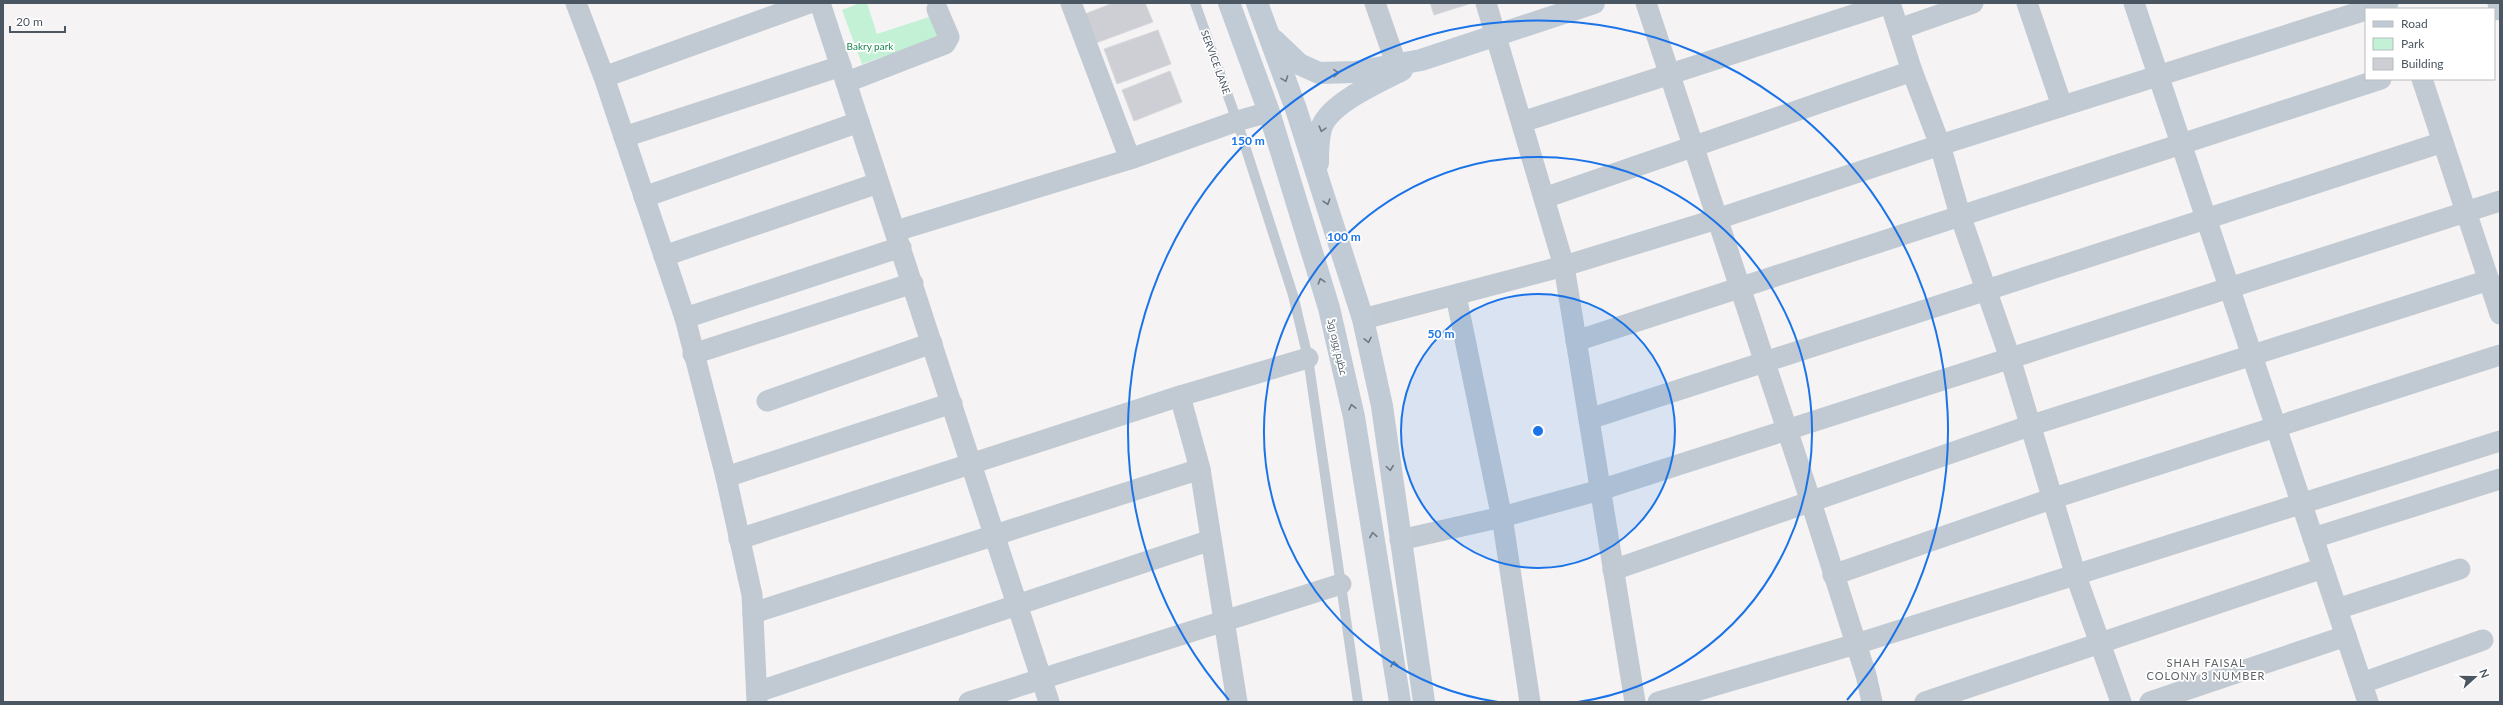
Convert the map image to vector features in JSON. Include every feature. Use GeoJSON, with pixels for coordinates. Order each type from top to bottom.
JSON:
{"type":"FeatureCollection","features":[{"type":"Feature","properties":{"kind":"main road","name":"عظیم پورہ روڈ"},"geometry":{"type":"LineString","coordinates":[[1229,3],[1270,112],[1329,308],[1354,417],[1400,702]]}},
{"type":"Feature","properties":{"kind":"main road"},"geometry":{"type":"LineString","coordinates":[[1257,3],[1317,172],[1364,319],[1382,406],[1424,702]]}},
{"type":"Feature","properties":{"kind":"main road"},"geometry":{"type":"LineString","coordinates":[[1269,35],[1299,64],[1319,73],[1354,72],[1397,68],[1594,3]]}},
{"type":"Feature","properties":{"kind":"main road"},"geometry":{"type":"LineString","coordinates":[[1317,172],[1322,126],[1333,111],[1397,68]]}},
{"type":"Feature","properties":{"kind":"street"},"geometry":{"type":"LineString","coordinates":[[577,3],[604,77],[685,318],[693,354],[726,477],[752,595],[757,697],[1017,604],[1211,540]]}},
{"type":"Feature","properties":{"kind":"street"},"geometry":{"type":"LineString","coordinates":[[604,77],[809,3]]}},
{"type":"Feature","properties":{"kind":"street"},"geometry":{"type":"LineString","coordinates":[[820,3],[1049,702]]}},
{"type":"Feature","properties":{"kind":"street"},"geometry":{"type":"LineString","coordinates":[[1072,3],[1130,159]]}},
{"type":"Feature","properties":{"kind":"street"},"geometry":{"type":"LineString","coordinates":[[1375,3],[1397,68]]}},
{"type":"Feature","properties":{"kind":"street"},"geometry":{"type":"LineString","coordinates":[[1486,3],[1497,35],[1564,266],[1635,702]]}},
{"type":"Feature","properties":{"kind":"street"},"geometry":{"type":"LineString","coordinates":[[1646,3],[1811,502],[1856,644],[1872,702]]}},
{"type":"Feature","properties":{"kind":"street"},"geometry":{"type":"LineString","coordinates":[[1522,122],[1890,3],[1912,71],[1940,145],[1960,215],[1985,292],[2010,358],[2029,426],[2054,498],[2076,576],[2102,644],[2121,702]]}},
{"type":"Feature","properties":{"kind":"street"},"geometry":{"type":"LineString","coordinates":[[1899,29],[1973,3]]}},
{"type":"Feature","properties":{"kind":"street"},"geometry":{"type":"LineString","coordinates":[[2027,3],[2062,106]]}},
{"type":"Feature","properties":{"kind":"street"},"geometry":{"type":"LineString","coordinates":[[2134,3],[2160,75],[2204,218],[2230,287],[2365,693],[2483,640]]}},
{"type":"Feature","properties":{"kind":"street"},"geometry":{"type":"LineString","coordinates":[[2372,8],[2388,3]]}},
{"type":"Feature","properties":{"kind":"street"},"geometry":{"type":"LineString","coordinates":[[2498,3],[2500,10]]}},
{"type":"Feature","properties":{"kind":"street"},"geometry":{"type":"LineString","coordinates":[[624,137],[945,44],[949,37],[937,10]]}},
{"type":"Feature","properties":{"kind":"street"},"geometry":{"type":"LineString","coordinates":[[1364,319],[1456,296],[1564,266],[1717,219],[1940,145],[2365,10]]}},
{"type":"Feature","properties":{"kind":"street"},"geometry":{"type":"LineString","coordinates":[[1544,198],[1912,71]]}},
{"type":"Feature","properties":{"kind":"street"},"geometry":{"type":"LineString","coordinates":[[1576,340],[2378,80]]}},
{"type":"Feature","properties":{"kind":"street"},"geometry":{"type":"LineString","coordinates":[[2422,80],[2500,314]]}},
{"type":"Feature","properties":{"kind":"street"},"geometry":{"type":"LineString","coordinates":[[685,318],[898,239],[1237,121],[1270,112]]}},
{"type":"Feature","properties":{"kind":"street"},"geometry":{"type":"LineString","coordinates":[[644,196],[859,122]]}},
{"type":"Feature","properties":{"kind":"street"},"geometry":{"type":"LineString","coordinates":[[1589,419],[1985,292],[2204,218],[2443,142]]}},
{"type":"Feature","properties":{"kind":"street"},"geometry":{"type":"LineString","coordinates":[[664,256],[878,183]]}},
{"type":"Feature","properties":{"kind":"street"},"geometry":{"type":"LineString","coordinates":[[1400,540],[1502,517],[1600,490],[2500,201]]}},
{"type":"Feature","properties":{"kind":"street"},"geometry":{"type":"LineString","coordinates":[[1614,570],[2029,426],[2489,280]]}},
{"type":"Feature","properties":{"kind":"street"},"geometry":{"type":"LineString","coordinates":[[693,354],[912,283]]}},
{"type":"Feature","properties":{"kind":"street"},"geometry":{"type":"LineString","coordinates":[[1456,296],[1502,517],[1530,702]]}},
{"type":"Feature","properties":{"kind":"street"},"geometry":{"type":"LineString","coordinates":[[767,401],[932,343]]}},
{"type":"Feature","properties":{"kind":"street"},"geometry":{"type":"LineString","coordinates":[[1833,575],[2054,498],[2500,354]]}},
{"type":"Feature","properties":{"kind":"street"},"geometry":{"type":"LineString","coordinates":[[740,538],[1180,396],[1308,358]]}},
{"type":"Feature","properties":{"kind":"street"},"geometry":{"type":"LineString","coordinates":[[1180,396],[1200,469],[1237,702]]}},
{"type":"Feature","properties":{"kind":"street"},"geometry":{"type":"LineString","coordinates":[[726,477],[952,403]]}},
{"type":"Feature","properties":{"kind":"street"},"geometry":{"type":"LineString","coordinates":[[1658,702],[1856,644],[2076,576],[2301,502],[2500,441]]}},
{"type":"Feature","properties":{"kind":"street"},"geometry":{"type":"LineString","coordinates":[[753,613],[993,534],[1200,469]]}},
{"type":"Feature","properties":{"kind":"street"},"geometry":{"type":"LineString","coordinates":[[2313,538],[2500,479]]}},
{"type":"Feature","properties":{"kind":"street"},"geometry":{"type":"LineString","coordinates":[[1925,702],[2102,644],[2323,568]]}},
{"type":"Feature","properties":{"kind":"street"},"geometry":{"type":"LineString","coordinates":[[2337,609],[2460,569]]}},
{"type":"Feature","properties":{"kind":"street"},"geometry":{"type":"LineString","coordinates":[[969,702],[1341,584]]}},
{"type":"Feature","properties":{"kind":"street"},"geometry":{"type":"LineString","coordinates":[[2150,702],[2346,636]]}},
{"type":"Feature","properties":{"kind":"lane","name":"SERVICE LANE"},"geometry":{"type":"LineString","coordinates":[[1195,3],[1237,121],[1293,295],[1308,358],[1358,702]]}},
{"type":"Feature","properties":{"kind":"green space","name":"Bakry park"},"geometry":{"type":"Polygon","coordinates":[[[860,3],[867,3],[877,34],[932,16],[940,37],[862,64],[842,10],[860,3]]]}},
{"type":"Feature","properties":{"kind":"building"},"geometry":{"type":"Polygon","coordinates":[[[1113,3],[1145,3],[1153,22],[1096,43],[1085,14],[1113,3]]]}},
{"type":"Feature","properties":{"kind":"building"},"geometry":{"type":"Polygon","coordinates":[[[1430,3],[1472,3],[1434,15],[1430,3]]]}},
{"type":"Feature","properties":{"kind":"building"},"geometry":{"type":"Polygon","coordinates":[[[1158,30],[1171,64],[1117,84],[1104,49],[1158,30]]]}},
{"type":"Feature","properties":{"kind":"building"},"geometry":{"type":"Polygon","coordinates":[[[1170,71],[1182,102],[1134,121],[1122,90],[1170,71]]]}},
{"type":"Feature","properties":{"kind":"district","name":"SHAH FAISAL COLONY 3 NUMBER"},"geometry":{"type":"Point","coordinates":[2206,668]}}]}
